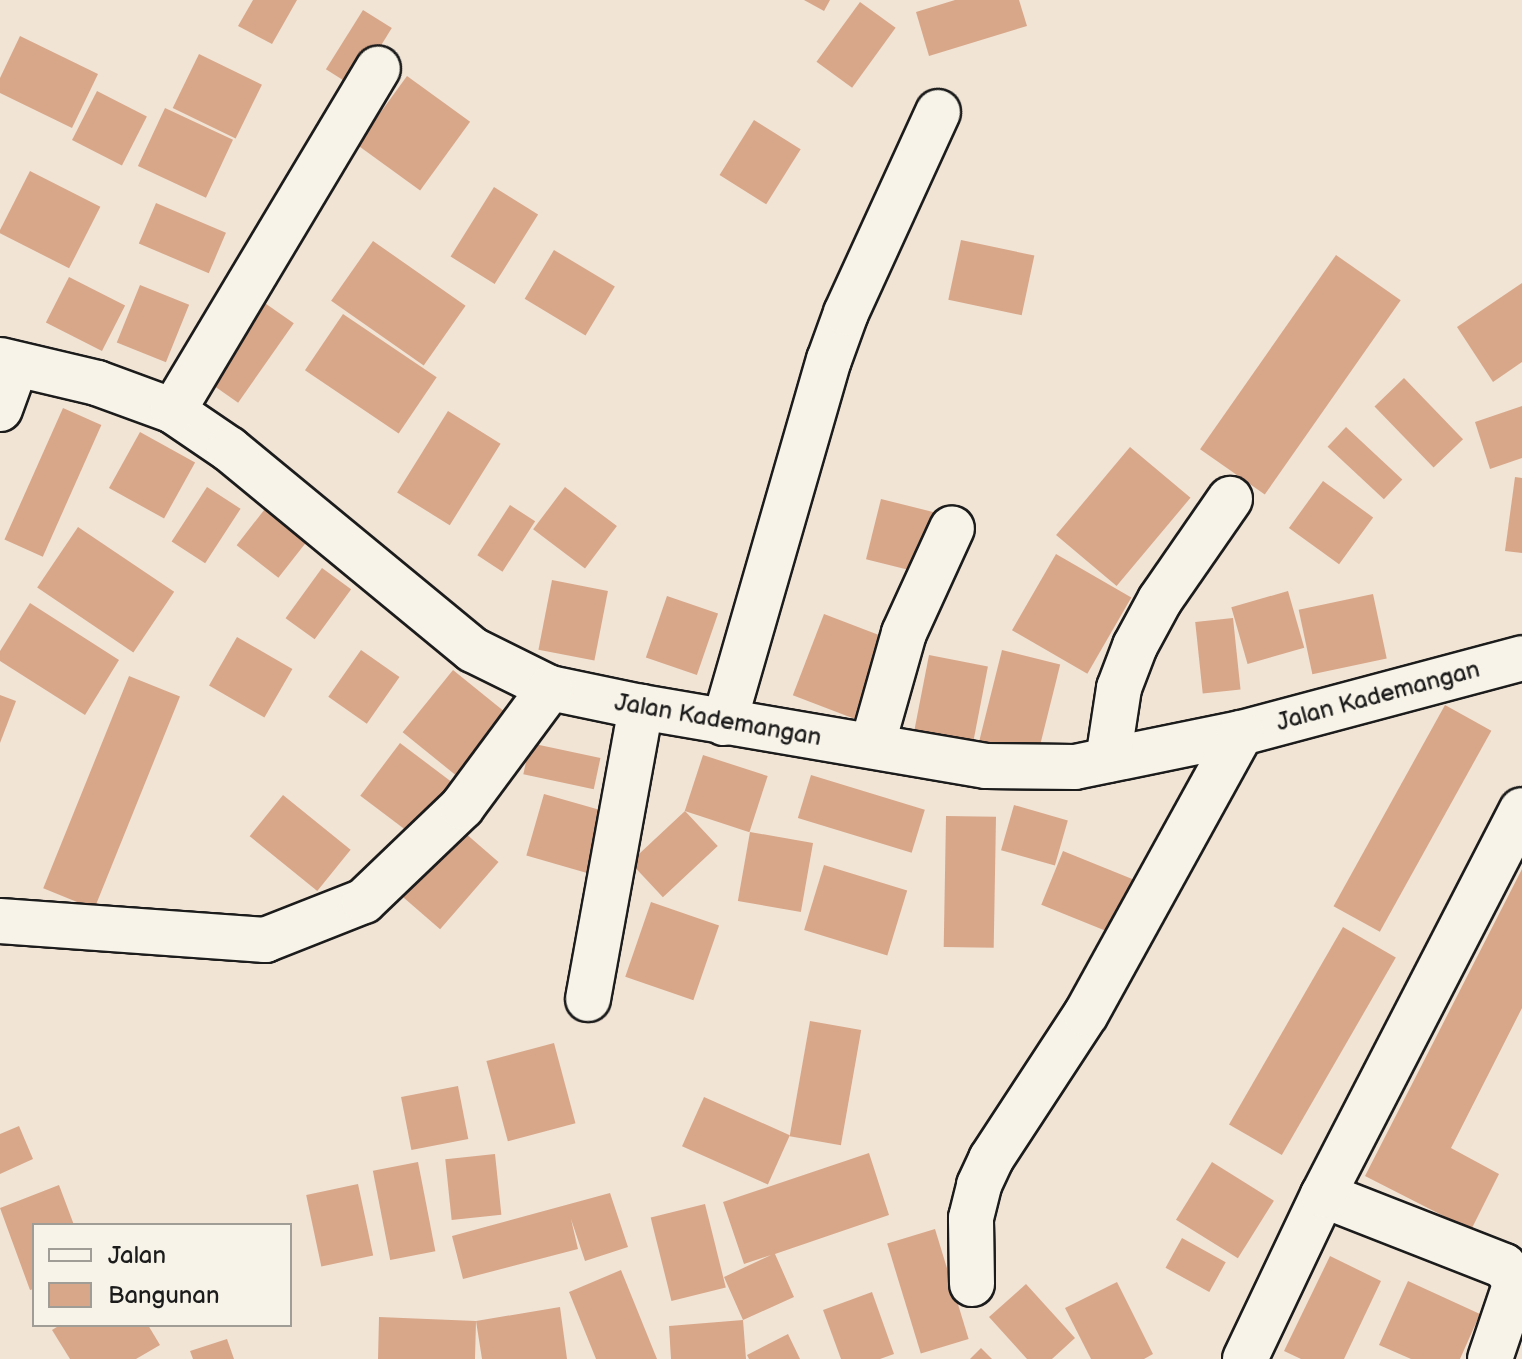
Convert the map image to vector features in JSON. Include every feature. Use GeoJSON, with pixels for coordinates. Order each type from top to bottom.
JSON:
{"type":"FeatureCollection","features":[{"type":"Feature","properties":{"kind":"street"},"geometry":{"type":"LineString","coordinates":[[173,411],[378,69]]}},
{"type":"Feature","properties":{"kind":"street"},"geometry":{"type":"LineString","coordinates":[[724,723],[837,337],[938,112]]}},
{"type":"Feature","properties":{"kind":"street"},"geometry":{"type":"LineString","coordinates":[[0,409],[8,363]]}},
{"type":"Feature","properties":{"kind":"street","name":"Jalan Kademangan"},"geometry":{"type":"LineString","coordinates":[[8,363],[97,383],[173,411],[229,449],[473,650],[550,688],[641,707],[986,766],[1075,767],[1241,733],[1522,658]]}},
{"type":"Feature","properties":{"kind":"street"},"geometry":{"type":"LineString","coordinates":[[1108,760],[1119,688],[1135,646],[1160,600],[1230,499]]}},
{"type":"Feature","properties":{"kind":"street"},"geometry":{"type":"LineString","coordinates":[[872,746],[904,633],[952,528]]}},
{"type":"Feature","properties":{"kind":"street"},"geometry":{"type":"LineString","coordinates":[[0,921],[265,940],[364,901],[462,807],[550,688]]}},
{"type":"Feature","properties":{"kind":"street"},"geometry":{"type":"LineString","coordinates":[[588,999],[641,707]]}},
{"type":"Feature","properties":{"kind":"street"},"geometry":{"type":"LineString","coordinates":[[972,1284],[971,1218],[979,1185],[991,1159],[1086,1014],[1241,733]]}},
{"type":"Feature","properties":{"kind":"street"},"geometry":{"type":"LineString","coordinates":[[1245,1359],[1323,1195],[1522,810]]}},
{"type":"Feature","properties":{"kind":"street"},"geometry":{"type":"LineString","coordinates":[[1323,1195],[1504,1266],[1516,1282],[1494,1358]]}},
{"type":"Feature","properties":{"kind":"building"},"geometry":{"type":"Polygon","coordinates":[[[253,0],[297,0],[272,44],[238,26],[253,0]]]}},
{"type":"Feature","properties":{"kind":"building"},"geometry":{"type":"Polygon","coordinates":[[[804,0],[830,0],[824,11],[804,0]]]}},
{"type":"Feature","properties":{"kind":"building"},"geometry":{"type":"Polygon","coordinates":[[[955,0],[1019,0],[1027,26],[929,56],[916,12],[955,0]]]}},
{"type":"Feature","properties":{"kind":"building"},"geometry":{"type":"Polygon","coordinates":[[[860,2],[896,28],[852,88],[817,62],[860,2]]]}},
{"type":"Feature","properties":{"kind":"building"},"geometry":{"type":"Polygon","coordinates":[[[363,10],[392,28],[355,87],[326,69],[363,10]]]}},
{"type":"Feature","properties":{"kind":"building"},"geometry":{"type":"Polygon","coordinates":[[[20,36],[98,74],[72,128],[0,93],[0,78],[20,36]]]}},
{"type":"Feature","properties":{"kind":"building"},"geometry":{"type":"Polygon","coordinates":[[[199,54],[262,85],[236,139],[173,108],[199,54]]]}},
{"type":"Feature","properties":{"kind":"building"},"geometry":{"type":"Polygon","coordinates":[[[407,76],[470,122],[420,191],[357,145],[407,76]]]}},
{"type":"Feature","properties":{"kind":"building"},"geometry":{"type":"Polygon","coordinates":[[[97,91],[147,116],[122,165],[72,140],[97,91]]]}},
{"type":"Feature","properties":{"kind":"building"},"geometry":{"type":"Polygon","coordinates":[[[165,108],[233,140],[206,198],[138,166],[165,108]]]}},
{"type":"Feature","properties":{"kind":"building"},"geometry":{"type":"Polygon","coordinates":[[[754,120],[801,149],[766,204],[720,175],[754,120]]]}},
{"type":"Feature","properties":{"kind":"building"},"geometry":{"type":"Polygon","coordinates":[[[30,171],[100,207],[69,268],[0,233],[30,171]]]}},
{"type":"Feature","properties":{"kind":"building"},"geometry":{"type":"Polygon","coordinates":[[[494,187],[538,215],[495,284],[451,257],[494,187]]]}},
{"type":"Feature","properties":{"kind":"building"},"geometry":{"type":"Polygon","coordinates":[[[156,203],[226,233],[209,273],[139,244],[156,203]]]}},
{"type":"Feature","properties":{"kind":"building"},"geometry":{"type":"Polygon","coordinates":[[[961,240],[1034,256],[1022,315],[948,300],[961,240]]]}},
{"type":"Feature","properties":{"kind":"building"},"geometry":{"type":"Polygon","coordinates":[[[373,241],[466,306],[424,366],[331,301],[373,241]]]}},
{"type":"Feature","properties":{"kind":"building"},"geometry":{"type":"Polygon","coordinates":[[[554,250],[615,287],[586,335],[525,299],[554,250]]]}},
{"type":"Feature","properties":{"kind":"building"},"geometry":{"type":"Polygon","coordinates":[[[1336,255],[1401,300],[1265,494],[1200,449],[1336,255]]]}},
{"type":"Feature","properties":{"kind":"building"},"geometry":{"type":"Polygon","coordinates":[[[69,277],[125,306],[102,351],[46,322],[69,277]]]}},
{"type":"Feature","properties":{"kind":"building"},"geometry":{"type":"Polygon","coordinates":[[[1522,283],[1522,362],[1493,382],[1457,327],[1522,283]]]}},
{"type":"Feature","properties":{"kind":"building"},"geometry":{"type":"Polygon","coordinates":[[[140,285],[189,305],[166,362],[117,342],[140,285]]]}},
{"type":"Feature","properties":{"kind":"building"},"geometry":{"type":"Polygon","coordinates":[[[252,294],[294,323],[238,403],[196,373],[252,294]]]}},
{"type":"Feature","properties":{"kind":"building"},"geometry":{"type":"Polygon","coordinates":[[[343,314],[437,377],[399,434],[305,370],[343,314]]]}},
{"type":"Feature","properties":{"kind":"building"},"geometry":{"type":"Polygon","coordinates":[[[1404,378],[1463,439],[1434,468],[1375,406],[1404,378]]]}},
{"type":"Feature","properties":{"kind":"building"},"geometry":{"type":"Polygon","coordinates":[[[1522,406],[1522,458],[1490,469],[1475,422],[1522,406]]]}},
{"type":"Feature","properties":{"kind":"building"},"geometry":{"type":"Polygon","coordinates":[[[63,408],[101,425],[43,557],[4,540],[63,408]]]}},
{"type":"Feature","properties":{"kind":"building"},"geometry":{"type":"Polygon","coordinates":[[[448,411],[501,444],[450,525],[397,492],[448,411]]]}},
{"type":"Feature","properties":{"kind":"building"},"geometry":{"type":"Polygon","coordinates":[[[1346,427],[1402,480],[1384,499],[1328,447],[1346,427]]]}},
{"type":"Feature","properties":{"kind":"building"},"geometry":{"type":"Polygon","coordinates":[[[140,432],[195,463],[164,519],[109,488],[140,432]]]}},
{"type":"Feature","properties":{"kind":"building"},"geometry":{"type":"Polygon","coordinates":[[[1130,447],[1191,498],[1117,586],[1056,535],[1130,447]]]}},
{"type":"Feature","properties":{"kind":"building"},"geometry":{"type":"Polygon","coordinates":[[[1515,477],[1522,478],[1522,553],[1505,551],[1515,477]]]}},
{"type":"Feature","properties":{"kind":"building"},"geometry":{"type":"Polygon","coordinates":[[[1323,481],[1373,517],[1339,564],[1289,528],[1323,481]]]}},
{"type":"Feature","properties":{"kind":"building"},"geometry":{"type":"Polygon","coordinates":[[[207,487],[241,509],[205,563],[172,542],[207,487]]]}},
{"type":"Feature","properties":{"kind":"building"},"geometry":{"type":"Polygon","coordinates":[[[565,487],[617,526],[585,568],[533,529],[565,487]]]}},
{"type":"Feature","properties":{"kind":"building"},"geometry":{"type":"Polygon","coordinates":[[[881,499],[943,514],[928,575],[866,559],[881,499]]]}},
{"type":"Feature","properties":{"kind":"building"},"geometry":{"type":"Polygon","coordinates":[[[268,505],[310,538],[278,578],[237,545],[268,505]]]}},
{"type":"Feature","properties":{"kind":"building"},"geometry":{"type":"Polygon","coordinates":[[[510,505],[535,521],[502,572],[477,555],[510,505]]]}},
{"type":"Feature","properties":{"kind":"building"},"geometry":{"type":"Polygon","coordinates":[[[78,527],[174,592],[133,652],[37,588],[78,527]]]}},
{"type":"Feature","properties":{"kind":"building"},"geometry":{"type":"Polygon","coordinates":[[[1056,554],[1131,598],[1087,674],[1012,630],[1056,554]]]}},
{"type":"Feature","properties":{"kind":"building"},"geometry":{"type":"Polygon","coordinates":[[[322,568],[351,589],[315,639],[286,618],[322,568]]]}},
{"type":"Feature","properties":{"kind":"building"},"geometry":{"type":"Polygon","coordinates":[[[552,580],[608,591],[594,661],[538,650],[552,580]]]}},
{"type":"Feature","properties":{"kind":"building"},"geometry":{"type":"Polygon","coordinates":[[[1288,591],[1304,648],[1248,664],[1231,607],[1288,591]]]}},
{"type":"Feature","properties":{"kind":"building"},"geometry":{"type":"Polygon","coordinates":[[[1373,594],[1387,659],[1312,674],[1299,610],[1373,594]]]}},
{"type":"Feature","properties":{"kind":"building"},"geometry":{"type":"Polygon","coordinates":[[[667,596],[718,614],[697,675],[646,657],[667,596]]]}},
{"type":"Feature","properties":{"kind":"building"},"geometry":{"type":"Polygon","coordinates":[[[30,603],[119,660],[85,715],[0,661],[0,651],[30,603]]]}},
{"type":"Feature","properties":{"kind":"building"},"geometry":{"type":"Polygon","coordinates":[[[824,614],[896,642],[865,723],[793,695],[824,614]]]}},
{"type":"Feature","properties":{"kind":"building"},"geometry":{"type":"Polygon","coordinates":[[[1233,618],[1241,690],[1203,694],[1195,622],[1233,618]]]}},
{"type":"Feature","properties":{"kind":"building"},"geometry":{"type":"Polygon","coordinates":[[[237,637],[292,669],[264,717],[209,685],[237,637]]]}},
{"type":"Feature","properties":{"kind":"building"},"geometry":{"type":"Polygon","coordinates":[[[361,650],[400,677],[367,724],[328,697],[361,650]]]}},
{"type":"Feature","properties":{"kind":"building"},"geometry":{"type":"Polygon","coordinates":[[[1002,650],[1060,665],[1037,760],[978,745],[1002,650]]]}},
{"type":"Feature","properties":{"kind":"building"},"geometry":{"type":"Polygon","coordinates":[[[929,655],[988,666],[972,746],[914,735],[929,655]]]}},
{"type":"Feature","properties":{"kind":"building"},"geometry":{"type":"Polygon","coordinates":[[[453,670],[507,714],[457,776],[403,732],[453,670]]]}},
{"type":"Feature","properties":{"kind":"building"},"geometry":{"type":"Polygon","coordinates":[[[129,676],[180,697],[94,909],[43,888],[129,676]]]}},
{"type":"Feature","properties":{"kind":"building"},"geometry":{"type":"Polygon","coordinates":[[[0,695],[16,701],[0,743],[0,695]]]}},
{"type":"Feature","properties":{"kind":"building"},"geometry":{"type":"Polygon","coordinates":[[[1445,705],[1491,731],[1380,932],[1333,906],[1445,705]]]}},
{"type":"Feature","properties":{"kind":"building"},"geometry":{"type":"Polygon","coordinates":[[[400,743],[453,783],[413,835],[360,796],[400,743]]]}},
{"type":"Feature","properties":{"kind":"building"},"geometry":{"type":"Polygon","coordinates":[[[530,743],[600,758],[594,789],[523,774],[530,743]]]}},
{"type":"Feature","properties":{"kind":"building"},"geometry":{"type":"Polygon","coordinates":[[[703,755],[768,776],[749,832],[685,811],[703,755]]]}},
{"type":"Feature","properties":{"kind":"building"},"geometry":{"type":"Polygon","coordinates":[[[811,775],[925,810],[912,853],[798,818],[811,775]]]}},
{"type":"Feature","properties":{"kind":"building"},"geometry":{"type":"Polygon","coordinates":[[[544,794],[605,811],[587,873],[526,856],[544,794]]]}},
{"type":"Feature","properties":{"kind":"building"},"geometry":{"type":"Polygon","coordinates":[[[283,795],[351,850],[317,891],[250,836],[283,795]]]}},
{"type":"Feature","properties":{"kind":"building"},"geometry":{"type":"Polygon","coordinates":[[[1014,805],[1068,820],[1055,866],[1001,850],[1014,805]]]}},
{"type":"Feature","properties":{"kind":"building"},"geometry":{"type":"Polygon","coordinates":[[[685,811],[718,846],[663,897],[630,862],[685,811]]]}},
{"type":"Feature","properties":{"kind":"building"},"geometry":{"type":"Polygon","coordinates":[[[946,816],[996,817],[994,948],[944,947],[946,816]]]}},
{"type":"Feature","properties":{"kind":"building"},"geometry":{"type":"Polygon","coordinates":[[[457,826],[499,862],[440,929],[399,893],[457,826]]]}},
{"type":"Feature","properties":{"kind":"building"},"geometry":{"type":"Polygon","coordinates":[[[750,832],[813,843],[801,912],[738,901],[750,832]]]}},
{"type":"Feature","properties":{"kind":"building"},"geometry":{"type":"Polygon","coordinates":[[[1063,851],[1139,882],[1117,935],[1041,905],[1063,851]]]}},
{"type":"Feature","properties":{"kind":"building"},"geometry":{"type":"Polygon","coordinates":[[[824,865],[907,890],[887,955],[804,930],[824,865]]]}},
{"type":"Feature","properties":{"kind":"building"},"geometry":{"type":"Polygon","coordinates":[[[1522,869],[1522,1008],[1451,1148],[1499,1174],[1471,1230],[1365,1176],[1522,869]]]}},
{"type":"Feature","properties":{"kind":"building"},"geometry":{"type":"Polygon","coordinates":[[[651,902],[719,925],[693,1000],[625,977],[651,902]]]}},
{"type":"Feature","properties":{"kind":"building"},"geometry":{"type":"Polygon","coordinates":[[[1343,927],[1396,958],[1282,1155],[1229,1124],[1343,927]]]}},
{"type":"Feature","properties":{"kind":"building"},"geometry":{"type":"Polygon","coordinates":[[[810,1021],[861,1030],[841,1145],[790,1136],[810,1021]]]}},
{"type":"Feature","properties":{"kind":"building"},"geometry":{"type":"Polygon","coordinates":[[[554,1043],[575,1123],[508,1141],[486,1061],[554,1043]]]}},
{"type":"Feature","properties":{"kind":"building"},"geometry":{"type":"Polygon","coordinates":[[[458,1086],[468,1139],[411,1150],[401,1097],[458,1086]]]}},
{"type":"Feature","properties":{"kind":"building"},"geometry":{"type":"Polygon","coordinates":[[[704,1097],[790,1135],[768,1185],[682,1146],[704,1097]]]}},
{"type":"Feature","properties":{"kind":"building"},"geometry":{"type":"Polygon","coordinates":[[[19,1126],[33,1159],[0,1174],[0,1134],[19,1126]]]}},
{"type":"Feature","properties":{"kind":"building"},"geometry":{"type":"Polygon","coordinates":[[[869,1153],[889,1215],[775,1254],[794,1297],[743,1320],[724,1277],[771,1255],[744,1264],[723,1202],[869,1153]]]}},
{"type":"Feature","properties":{"kind":"building"},"geometry":{"type":"Polygon","coordinates":[[[495,1154],[501,1215],[452,1220],[445,1159],[495,1154]]]}},
{"type":"Feature","properties":{"kind":"building"},"geometry":{"type":"Polygon","coordinates":[[[418,1162],[435,1251],[390,1260],[373,1171],[418,1162]]]}},
{"type":"Feature","properties":{"kind":"building"},"geometry":{"type":"Polygon","coordinates":[[[1212,1162],[1274,1201],[1238,1258],[1176,1220],[1212,1162]]]}},
{"type":"Feature","properties":{"kind":"building"},"geometry":{"type":"Polygon","coordinates":[[[358,1184],[373,1255],[321,1266],[306,1195],[358,1184]]]}},
{"type":"Feature","properties":{"kind":"building"},"geometry":{"type":"Polygon","coordinates":[[[59,1185],[73,1223],[32,1223],[32,1290],[30,1290],[0,1208],[59,1185]]]}},
{"type":"Feature","properties":{"kind":"building"},"geometry":{"type":"Polygon","coordinates":[[[610,1193],[628,1247],[585,1261],[571,1219],[578,1249],[463,1279],[452,1236],[610,1193]]]}},
{"type":"Feature","properties":{"kind":"building"},"geometry":{"type":"Polygon","coordinates":[[[705,1204],[726,1287],[671,1301],[651,1218],[705,1204]]]}},
{"type":"Feature","properties":{"kind":"building"},"geometry":{"type":"Polygon","coordinates":[[[935,1229],[969,1339],[921,1354],[887,1244],[935,1229]]]}},
{"type":"Feature","properties":{"kind":"building"},"geometry":{"type":"Polygon","coordinates":[[[1182,1238],[1226,1262],[1209,1292],[1166,1268],[1182,1238]]]}},
{"type":"Feature","properties":{"kind":"building"},"geometry":{"type":"Polygon","coordinates":[[[1330,1256],[1381,1281],[1344,1359],[1301,1359],[1284,1351],[1330,1256]]]}},
{"type":"Feature","properties":{"kind":"building"},"geometry":{"type":"Polygon","coordinates":[[[621,1270],[657,1359],[596,1359],[569,1292],[621,1270]]]}},
{"type":"Feature","properties":{"kind":"building"},"geometry":{"type":"Polygon","coordinates":[[[1408,1281],[1480,1314],[1460,1359],[1411,1359],[1379,1345],[1408,1281]]]}},
{"type":"Feature","properties":{"kind":"building"},"geometry":{"type":"Polygon","coordinates":[[[1117,1282],[1153,1354],[1144,1359],[1091,1359],[1065,1308],[1117,1282]]]}},
{"type":"Feature","properties":{"kind":"building"},"geometry":{"type":"Polygon","coordinates":[[[1026,1284],[1075,1338],[1052,1359],[1027,1359],[989,1317],[1026,1284]]]}},
{"type":"Feature","properties":{"kind":"building"},"geometry":{"type":"Polygon","coordinates":[[[872,1292],[894,1354],[880,1359],[841,1359],[823,1310],[872,1292]]]}},
{"type":"Feature","properties":{"kind":"building"},"geometry":{"type":"Polygon","coordinates":[[[560,1307],[567,1359],[482,1359],[476,1321],[560,1307]]]}},
{"type":"Feature","properties":{"kind":"building"},"geometry":{"type":"Polygon","coordinates":[[[379,1317],[476,1321],[475,1359],[378,1359],[379,1317]]]}},
{"type":"Feature","properties":{"kind":"building"},"geometry":{"type":"Polygon","coordinates":[[[743,1320],[746,1359],[671,1359],[669,1326],[743,1320]]]}},
{"type":"Feature","properties":{"kind":"building"},"geometry":{"type":"Polygon","coordinates":[[[57,1327],[149,1327],[160,1345],[136,1359],[70,1359],[52,1330],[57,1327]]]}},
{"type":"Feature","properties":{"kind":"building"},"geometry":{"type":"Polygon","coordinates":[[[788,1334],[800,1359],[749,1359],[747,1355],[788,1334]]]}},
{"type":"Feature","properties":{"kind":"building"},"geometry":{"type":"Polygon","coordinates":[[[227,1339],[234,1359],[193,1359],[190,1351],[227,1339]]]}},
{"type":"Feature","properties":{"kind":"building"},"geometry":{"type":"Polygon","coordinates":[[[981,1348],[992,1359],[970,1359],[981,1348]]]}}]}
